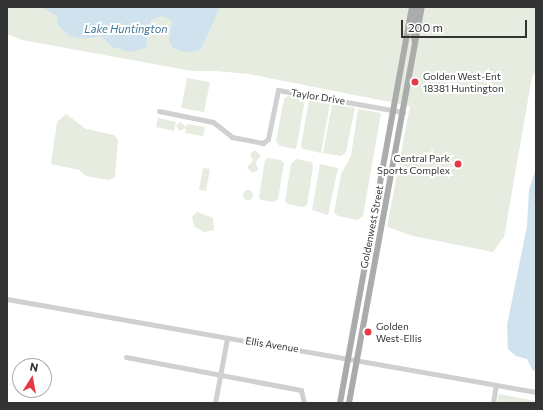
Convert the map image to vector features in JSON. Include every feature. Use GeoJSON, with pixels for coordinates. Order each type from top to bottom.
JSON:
{"type":"FeatureCollection","features":[{"type":"Feature","properties":{"kind":"main road","name":"Goldenwest Street"},"geometry":{"type":"LineString","coordinates":[[340,403],[412,7]]}},
{"type":"Feature","properties":{"kind":"main road"},"geometry":{"type":"LineString","coordinates":[[415,45],[413,34],[417,7]]}},
{"type":"Feature","properties":{"kind":"main road","name":"Goldenwest Street"},"geometry":{"type":"LineString","coordinates":[[349,403],[422,7]]}},
{"type":"Feature","properties":{"kind":"street","name":"Taylor Drive"},"geometry":{"type":"LineString","coordinates":[[159,111],[213,122],[232,137],[263,143],[268,139],[278,90],[403,112]]}},
{"type":"Feature","properties":{"kind":"street","name":"Ellis Avenue"},"geometry":{"type":"LineString","coordinates":[[7,299],[227,338],[357,359],[536,392]]}},
{"type":"Feature","properties":{"kind":"street"},"geometry":{"type":"LineString","coordinates":[[215,403],[227,338]]}},
{"type":"Feature","properties":{"kind":"street"},"geometry":{"type":"LineString","coordinates":[[126,357],[301,390],[304,403]]}},
{"type":"Feature","properties":{"kind":"street"},"geometry":{"type":"LineString","coordinates":[[493,403],[496,385]]}},
{"type":"Feature","properties":{"kind":"shaded area"},"geometry":{"type":"Polygon","coordinates":[[[7,7],[536,7],[536,71],[532,77],[504,237],[493,252],[413,236],[387,227],[410,106],[249,74],[215,71],[192,71],[22,40],[7,34],[7,7]]]}},
{"type":"Feature","properties":{"kind":"shaded area"},"geometry":{"type":"Polygon","coordinates":[[[187,78],[210,82],[204,112],[181,108],[187,78]]]}},
{"type":"Feature","properties":{"kind":"shaded area"},"geometry":{"type":"Polygon","coordinates":[[[288,96],[305,100],[296,149],[280,146],[276,141],[284,99],[288,96]]]}},
{"type":"Feature","properties":{"kind":"shaded area"},"geometry":{"type":"Polygon","coordinates":[[[309,100],[330,104],[321,153],[303,149],[301,146],[309,100]]]}},
{"type":"Feature","properties":{"kind":"shaded area"},"geometry":{"type":"Polygon","coordinates":[[[332,104],[355,108],[346,152],[341,156],[323,153],[332,104]]]}},
{"type":"Feature","properties":{"kind":"shaded area"},"geometry":{"type":"Polygon","coordinates":[[[358,109],[381,113],[363,216],[357,220],[338,216],[334,213],[341,174],[351,156],[358,109]]]}},
{"type":"Feature","properties":{"kind":"shaded area"},"geometry":{"type":"Polygon","coordinates":[[[66,114],[86,129],[114,135],[118,140],[115,177],[109,180],[86,176],[79,170],[51,164],[57,122],[66,114]]]}},
{"type":"Feature","properties":{"kind":"shaded area"},"geometry":{"type":"Polygon","coordinates":[[[158,118],[176,122],[174,131],[156,127],[158,118]]]}},
{"type":"Feature","properties":{"kind":"shaded area"},"geometry":{"type":"Polygon","coordinates":[[[181,122],[186,127],[187,124],[205,127],[203,136],[185,133],[186,128],[179,131],[176,125],[181,122]]]}},
{"type":"Feature","properties":{"kind":"shaded area"},"geometry":{"type":"Polygon","coordinates":[[[255,150],[261,156],[256,162],[258,170],[252,173],[247,167],[253,161],[250,154],[255,150]]]}},
{"type":"Feature","properties":{"kind":"shaded area"},"geometry":{"type":"Polygon","coordinates":[[[268,158],[281,160],[284,163],[278,199],[274,202],[261,200],[259,197],[265,160],[268,158]]]}},
{"type":"Feature","properties":{"kind":"shaded area"},"geometry":{"type":"Polygon","coordinates":[[[296,159],[311,162],[313,166],[307,205],[303,207],[288,204],[285,201],[291,164],[296,159]]]}},
{"type":"Feature","properties":{"kind":"shaded area"},"geometry":{"type":"Polygon","coordinates":[[[320,164],[338,168],[328,215],[312,210],[320,164]]]}},
{"type":"Feature","properties":{"kind":"shaded area"},"geometry":{"type":"Polygon","coordinates":[[[203,168],[210,169],[206,191],[199,190],[203,168]]]}},
{"type":"Feature","properties":{"kind":"shaded area"},"geometry":{"type":"Polygon","coordinates":[[[248,190],[253,195],[248,200],[243,195],[248,190]]]}},
{"type":"Feature","properties":{"kind":"shaded area"},"geometry":{"type":"Polygon","coordinates":[[[197,212],[213,218],[214,230],[204,232],[194,226],[192,217],[197,212]]]}},
{"type":"Feature","properties":{"kind":"shaded area"},"geometry":{"type":"Polygon","coordinates":[[[499,394],[536,401],[536,403],[497,403],[499,394]]]}},
{"type":"Feature","properties":{"kind":"water","name":"Lake Huntington"},"geometry":{"type":"Polygon","coordinates":[[[42,7],[220,7],[201,49],[197,51],[184,52],[173,48],[169,41],[172,21],[163,16],[152,19],[148,27],[146,48],[131,52],[112,47],[101,36],[83,39],[69,36],[58,25],[57,16],[42,7]]]}},
{"type":"Feature","properties":{"kind":"water"},"geometry":{"type":"Polygon","coordinates":[[[536,168],[536,370],[533,371],[527,359],[516,356],[508,349],[507,325],[527,226],[529,190],[536,168]]]}},
{"type":"Feature","properties":{"kind":"place","name":"Golden West-Ent 18381 Huntington"},"geometry":{"type":"Point","coordinates":[415,82]}},
{"type":"Feature","properties":{"kind":"place","name":"Central Park Sports Complex"},"geometry":{"type":"Point","coordinates":[458,164]}},
{"type":"Feature","properties":{"kind":"place","name":"Golden West-Ellis"},"geometry":{"type":"Point","coordinates":[368,332]}}]}
